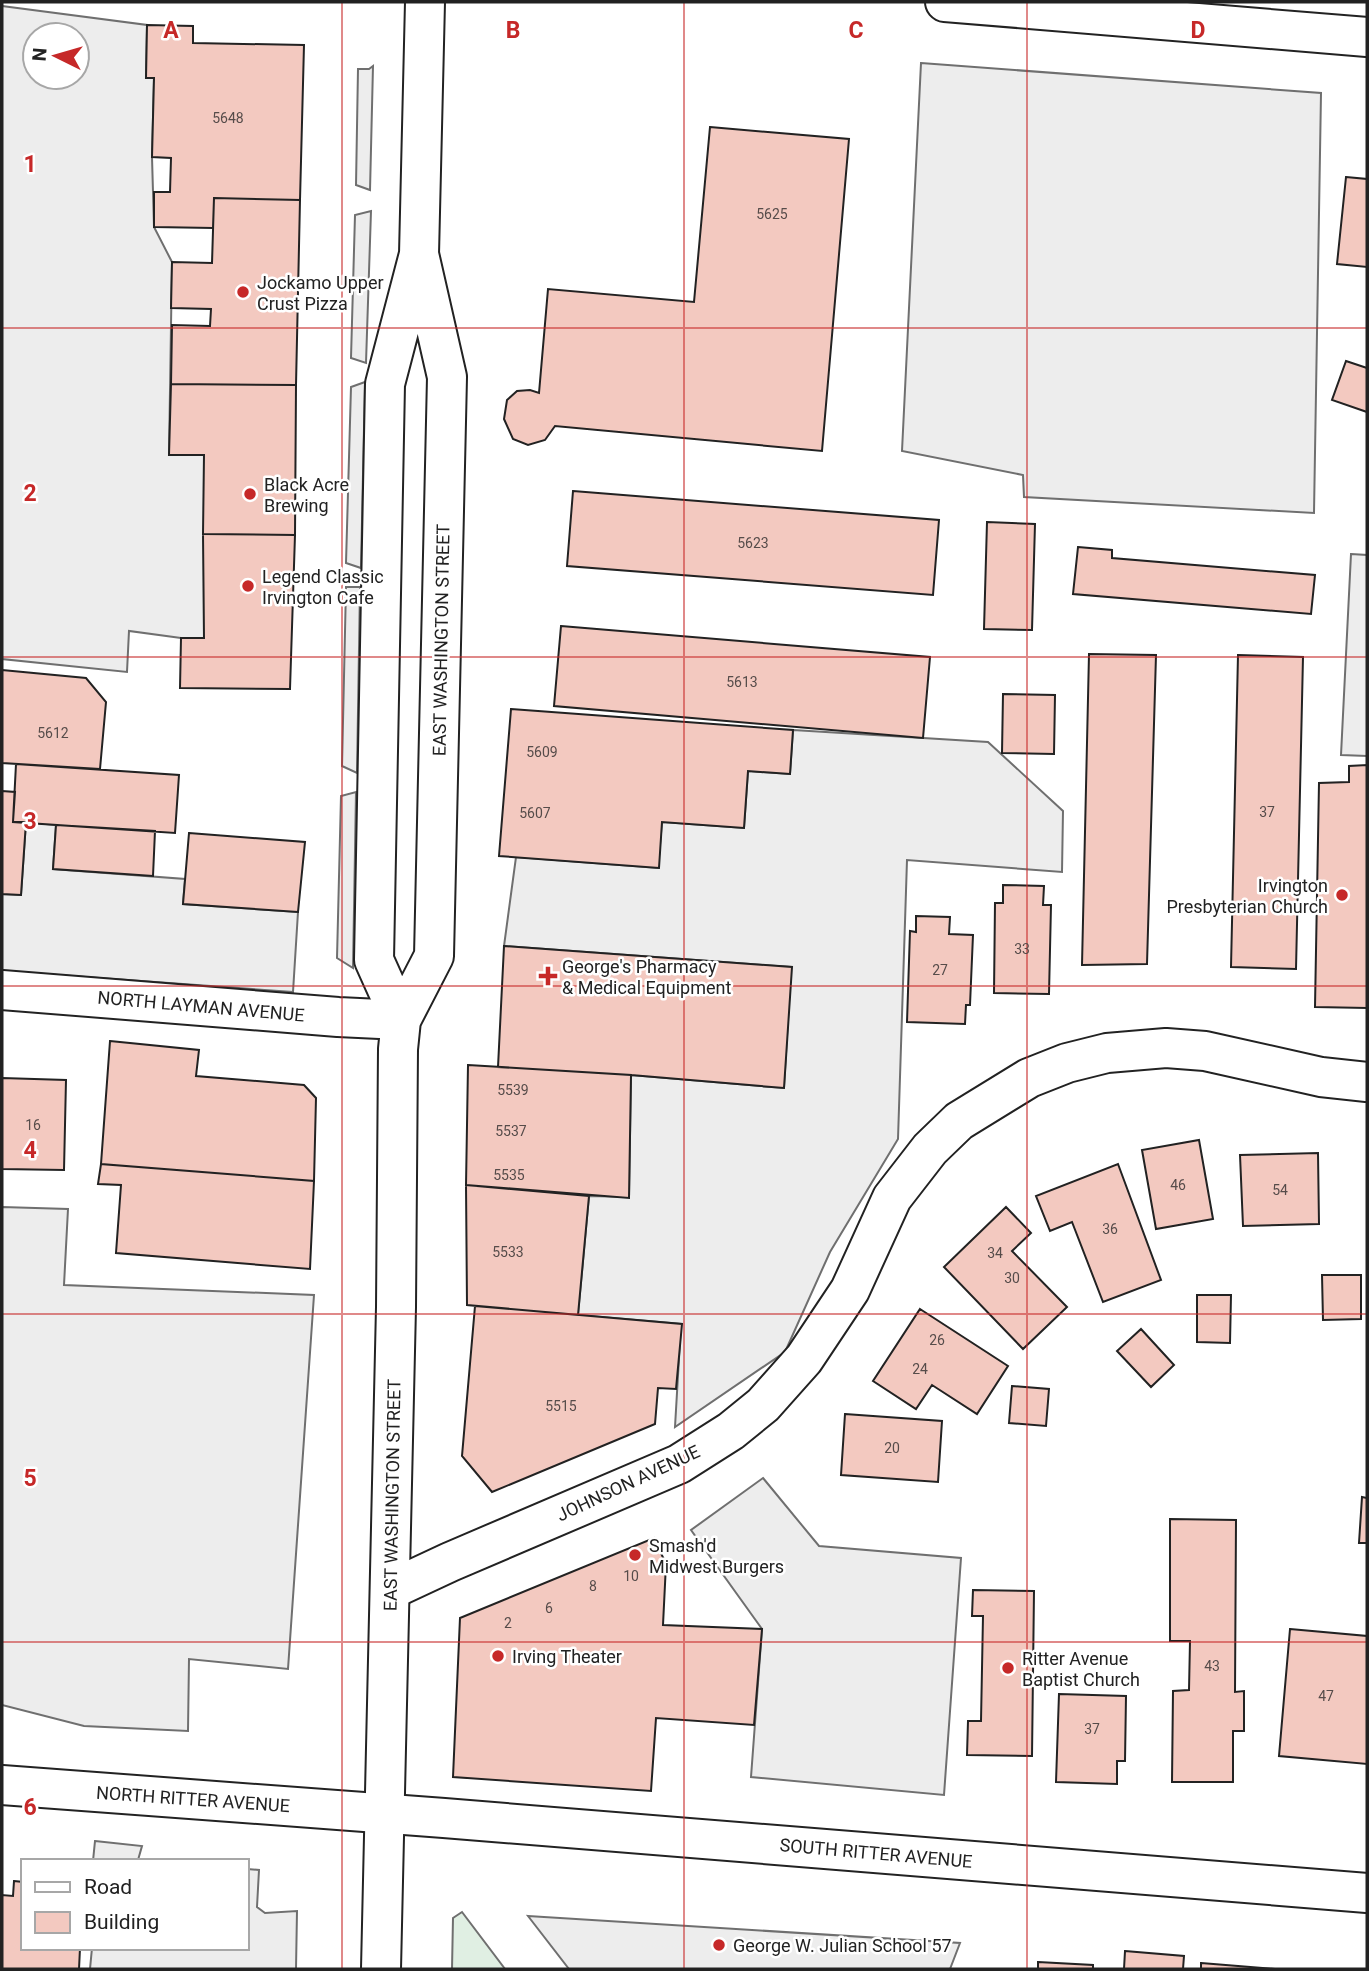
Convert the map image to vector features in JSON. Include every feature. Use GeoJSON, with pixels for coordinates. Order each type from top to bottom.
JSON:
{"type":"FeatureCollection","features":[{"type":"Feature","properties":{"kind":"street","name":"EAST WASHINGTON STREET"},"geometry":{"type":"LineString","coordinates":[[401,1020],[374,960],[384,397],[385,384],[419,254],[425,2]]}},
{"type":"Feature","properties":{"kind":"street"},"geometry":{"type":"LineString","coordinates":[[945,2],[1367,37]]}},
{"type":"Feature","properties":{"kind":"street","name":"EAST WASHINGTON STREET"},"geometry":{"type":"LineString","coordinates":[[382,1969],[396,1307],[398,1049],[401,1020],[434,956],[447,377],[419,254]]}},
{"type":"Feature","properties":{"kind":"street","name":"NORTH LAYMAN AVENUE"},"geometry":{"type":"LineString","coordinates":[[2,990],[401,1020]]}},
{"type":"Feature","properties":{"kind":"street","name":"JOHNSON AVENUE"},"geometry":{"type":"LineString","coordinates":[[390,1590],[679,1464],[731,1431],[763,1405],[804,1359],[850,1290],[892,1198],[930,1149],[959,1121],[1029,1078],[1067,1063],[1107,1053],[1166,1048],[1206,1051],[1321,1077],[1367,1082]]}},
{"type":"Feature","properties":{"kind":"street","name":"NORTH RITTER AVENUE"},"geometry":{"type":"LineString","coordinates":[[2,1785],[385,1813]]}},
{"type":"Feature","properties":{"kind":"street","name":"SOUTH RITTER AVENUE"},"geometry":{"type":"LineString","coordinates":[[385,1813],[1367,1893]]}},
{"type":"Feature","properties":{"kind":"green space"},"geometry":{"type":"Polygon","coordinates":[[[462,1912],[505,1969],[452,1969],[453,1918],[462,1912]]]}},
{"type":"Feature","properties":{"kind":"shaded area"},"geometry":{"type":"Polygon","coordinates":[[[2,6],[147,25],[146,77],[154,78],[154,227],[172,262],[169,454],[204,455],[204,638],[181,638],[129,631],[127,672],[2,659],[2,6]]]}},
{"type":"Feature","properties":{"kind":"shaded area"},"geometry":{"type":"Polygon","coordinates":[[[921,63],[1321,93],[1314,513],[1024,497],[1023,475],[902,451],[921,63]]]}},
{"type":"Feature","properties":{"kind":"shaded area"},"geometry":{"type":"Polygon","coordinates":[[[373,66],[370,190],[356,185],[358,69],[369,69],[373,66]]]}},
{"type":"Feature","properties":{"kind":"shaded area"},"geometry":{"type":"Polygon","coordinates":[[[371,211],[366,363],[351,358],[355,215],[371,211]]]}},
{"type":"Feature","properties":{"kind":"shaded area"},"geometry":{"type":"Polygon","coordinates":[[[365,382],[361,568],[346,563],[351,387],[365,382]]]}},
{"type":"Feature","properties":{"kind":"shaded area"},"geometry":{"type":"Polygon","coordinates":[[[1351,554],[1367,555],[1367,756],[1341,755],[1351,554]]]}},
{"type":"Feature","properties":{"kind":"shaded area"},"geometry":{"type":"Polygon","coordinates":[[[346,587],[360,587],[357,773],[342,766],[346,587]]]}},
{"type":"Feature","properties":{"kind":"shaded area"},"geometry":{"type":"Polygon","coordinates":[[[793,730],[988,742],[1063,811],[1062,872],[907,860],[898,1139],[830,1252],[785,1352],[675,1427],[681,1324],[578,1315],[589,1196],[629,1197],[631,1075],[784,1088],[791,967],[504,946],[516,857],[658,868],[662,822],[744,828],[748,771],[790,774],[793,730]]]}},
{"type":"Feature","properties":{"kind":"shaded area"},"geometry":{"type":"Polygon","coordinates":[[[356,792],[353,968],[337,958],[341,796],[356,792]]]}},
{"type":"Feature","properties":{"kind":"shaded area"},"geometry":{"type":"Polygon","coordinates":[[[26,822],[56,825],[53,869],[185,879],[183,904],[298,912],[293,992],[2,971],[2,894],[21,895],[26,822]]]}},
{"type":"Feature","properties":{"kind":"shaded area"},"geometry":{"type":"Polygon","coordinates":[[[2,1207],[68,1209],[64,1285],[314,1295],[288,1669],[189,1659],[188,1731],[84,1726],[2,1705],[2,1207]]]}},
{"type":"Feature","properties":{"kind":"shaded area"},"geometry":{"type":"Polygon","coordinates":[[[763,1478],[819,1546],[961,1558],[944,1795],[751,1777],[762,1629],[691,1530],[763,1478]]]}},
{"type":"Feature","properties":{"kind":"shaded area"},"geometry":{"type":"Polygon","coordinates":[[[95,1841],[142,1846],[138,1859],[93,1859],[95,1841]]]}},
{"type":"Feature","properties":{"kind":"shaded area"},"geometry":{"type":"Polygon","coordinates":[[[248,1869],[259,1870],[257,1907],[265,1913],[297,1911],[296,1969],[90,1969],[92,1950],[248,1950],[248,1869]]]}},
{"type":"Feature","properties":{"kind":"shaded area"},"geometry":{"type":"Polygon","coordinates":[[[528,1916],[960,1943],[950,1969],[569,1969],[528,1916]]]}},
{"type":"Feature","properties":{"kind":"building"},"geometry":{"type":"Polygon","coordinates":[[[147,25],[193,26],[193,43],[304,45],[300,200],[214,198],[213,228],[154,227],[154,192],[170,192],[171,158],[152,157],[154,78],[146,78],[147,25]]]}},
{"type":"Feature","properties":{"kind":"building"},"geometry":{"type":"Polygon","coordinates":[[[710,127],[849,139],[822,451],[555,426],[545,440],[528,445],[513,439],[504,419],[507,400],[517,391],[530,390],[539,393],[548,289],[694,302],[710,127]]]}},
{"type":"Feature","properties":{"kind":"building"},"geometry":{"type":"Polygon","coordinates":[[[1346,177],[1367,179],[1367,267],[1337,264],[1346,177]]]}},
{"type":"Feature","properties":{"kind":"building"},"geometry":{"type":"Polygon","coordinates":[[[214,198],[300,200],[296,385],[171,384],[172,325],[210,326],[211,309],[171,308],[172,262],[212,263],[214,198]]]}},
{"type":"Feature","properties":{"kind":"building"},"geometry":{"type":"Polygon","coordinates":[[[1346,361],[1367,368],[1367,412],[1332,400],[1346,361]]]}},
{"type":"Feature","properties":{"kind":"building","name":"Black Acre Brewing"},"geometry":{"type":"Polygon","coordinates":[[[171,384],[296,385],[295,535],[203,534],[204,455],[169,455],[171,384]]]}},
{"type":"Feature","properties":{"kind":"building"},"geometry":{"type":"Polygon","coordinates":[[[573,491],[939,520],[933,595],[567,566],[573,491]]]}},
{"type":"Feature","properties":{"kind":"building"},"geometry":{"type":"Polygon","coordinates":[[[987,522],[1035,524],[1032,630],[984,629],[987,522]]]}},
{"type":"Feature","properties":{"kind":"building","name":"Legend Classic Irvington Cafe"},"geometry":{"type":"Polygon","coordinates":[[[203,534],[295,535],[290,689],[180,688],[181,638],[204,638],[203,534]]]}},
{"type":"Feature","properties":{"kind":"building"},"geometry":{"type":"Polygon","coordinates":[[[1078,547],[1112,550],[1112,558],[1315,575],[1311,614],[1073,594],[1078,547]]]}},
{"type":"Feature","properties":{"kind":"building"},"geometry":{"type":"Polygon","coordinates":[[[561,626],[930,657],[923,738],[554,706],[561,626]]]}},
{"type":"Feature","properties":{"kind":"building"},"geometry":{"type":"Polygon","coordinates":[[[1089,654],[1156,655],[1147,964],[1082,965],[1089,654]]]}},
{"type":"Feature","properties":{"kind":"building"},"geometry":{"type":"Polygon","coordinates":[[[1238,655],[1303,657],[1296,969],[1231,967],[1238,655]]]}},
{"type":"Feature","properties":{"kind":"building"},"geometry":{"type":"Polygon","coordinates":[[[2,670],[86,678],[106,702],[100,769],[2,763],[2,670]]]}},
{"type":"Feature","properties":{"kind":"building"},"geometry":{"type":"Polygon","coordinates":[[[1003,694],[1055,695],[1054,754],[1002,753],[1003,694]]]}},
{"type":"Feature","properties":{"kind":"building"},"geometry":{"type":"Polygon","coordinates":[[[511,709],[793,730],[790,774],[748,771],[744,828],[662,822],[659,868],[499,856],[511,709]]]}},
{"type":"Feature","properties":{"kind":"building"},"geometry":{"type":"Polygon","coordinates":[[[16,764],[179,775],[175,833],[13,822],[16,764]]]}},
{"type":"Feature","properties":{"kind":"building","name":"Irvington Presbyterian Church"},"geometry":{"type":"Polygon","coordinates":[[[1367,765],[1367,1008],[1315,1007],[1319,783],[1349,782],[1349,766],[1367,765]]]}},
{"type":"Feature","properties":{"kind":"building"},"geometry":{"type":"Polygon","coordinates":[[[2,791],[15,792],[13,822],[26,822],[21,895],[2,894],[2,791]]]}},
{"type":"Feature","properties":{"kind":"building"},"geometry":{"type":"Polygon","coordinates":[[[56,825],[155,831],[153,876],[53,869],[56,825]]]}},
{"type":"Feature","properties":{"kind":"building"},"geometry":{"type":"Polygon","coordinates":[[[189,833],[305,842],[298,912],[183,904],[189,833]]]}},
{"type":"Feature","properties":{"kind":"building"},"geometry":{"type":"Polygon","coordinates":[[[1003,885],[1044,886],[1043,905],[1051,905],[1049,994],[994,993],[995,903],[1003,903],[1003,885]]]}},
{"type":"Feature","properties":{"kind":"building"},"geometry":{"type":"Polygon","coordinates":[[[916,916],[950,917],[949,934],[973,935],[970,1005],[966,1005],[965,1024],[907,1022],[910,931],[916,932],[916,916]]]}},
{"type":"Feature","properties":{"kind":"building"},"geometry":{"type":"Polygon","coordinates":[[[504,946],[792,967],[784,1088],[498,1067],[504,946]]]}},
{"type":"Feature","properties":{"kind":"building"},"geometry":{"type":"Polygon","coordinates":[[[110,1041],[199,1050],[196,1076],[304,1085],[316,1098],[314,1181],[101,1164],[110,1041]]]}},
{"type":"Feature","properties":{"kind":"building"},"geometry":{"type":"Polygon","coordinates":[[[468,1065],[631,1075],[629,1198],[466,1185],[468,1065]]]}},
{"type":"Feature","properties":{"kind":"building"},"geometry":{"type":"Polygon","coordinates":[[[2,1078],[66,1080],[64,1170],[2,1169],[2,1078]]]}},
{"type":"Feature","properties":{"kind":"building"},"geometry":{"type":"Polygon","coordinates":[[[1199,1140],[1213,1219],[1156,1229],[1142,1150],[1199,1140]]]}},
{"type":"Feature","properties":{"kind":"building"},"geometry":{"type":"Polygon","coordinates":[[[1318,1153],[1319,1224],[1243,1226],[1240,1155],[1318,1153]]]}},
{"type":"Feature","properties":{"kind":"building"},"geometry":{"type":"Polygon","coordinates":[[[101,1164],[314,1181],[310,1269],[116,1253],[121,1185],[98,1184],[101,1164]]]}},
{"type":"Feature","properties":{"kind":"building"},"geometry":{"type":"Polygon","coordinates":[[[1118,1164],[1161,1280],[1103,1302],[1072,1222],[1050,1231],[1036,1196],[1118,1164]]]}},
{"type":"Feature","properties":{"kind":"building"},"geometry":{"type":"Polygon","coordinates":[[[466,1185],[589,1196],[578,1315],[467,1305],[466,1185]]]}},
{"type":"Feature","properties":{"kind":"building"},"geometry":{"type":"Polygon","coordinates":[[[1006,1207],[1031,1233],[1012,1251],[1067,1307],[1023,1349],[944,1267],[1006,1207]]]}},
{"type":"Feature","properties":{"kind":"building"},"geometry":{"type":"Polygon","coordinates":[[[1322,1275],[1361,1275],[1361,1319],[1323,1320],[1322,1275]]]}},
{"type":"Feature","properties":{"kind":"building"},"geometry":{"type":"Polygon","coordinates":[[[1197,1295],[1231,1295],[1230,1343],[1197,1342],[1197,1295]]]}},
{"type":"Feature","properties":{"kind":"building"},"geometry":{"type":"Polygon","coordinates":[[[475,1306],[682,1324],[676,1389],[658,1388],[655,1424],[492,1492],[462,1456],[475,1306]]]}},
{"type":"Feature","properties":{"kind":"building"},"geometry":{"type":"Polygon","coordinates":[[[920,1309],[1008,1366],[977,1414],[932,1385],[916,1409],[873,1381],[920,1309]]]}},
{"type":"Feature","properties":{"kind":"building"},"geometry":{"type":"Polygon","coordinates":[[[1141,1329],[1174,1365],[1151,1387],[1117,1351],[1141,1329]]]}},
{"type":"Feature","properties":{"kind":"building"},"geometry":{"type":"Polygon","coordinates":[[[1012,1386],[1049,1389],[1046,1426],[1009,1423],[1012,1386]]]}},
{"type":"Feature","properties":{"kind":"building"},"geometry":{"type":"Polygon","coordinates":[[[845,1414],[942,1421],[938,1482],[841,1475],[845,1414]]]}},
{"type":"Feature","properties":{"kind":"building"},"geometry":{"type":"Polygon","coordinates":[[[1362,1497],[1367,1498],[1367,1543],[1359,1543],[1362,1497]]]}},
{"type":"Feature","properties":{"kind":"building"},"geometry":{"type":"Polygon","coordinates":[[[1170,1519],[1236,1520],[1235,1692],[1244,1691],[1244,1731],[1233,1731],[1233,1782],[1172,1782],[1173,1691],[1189,1690],[1190,1641],[1170,1641],[1170,1519]]]}},
{"type":"Feature","properties":{"kind":"building"},"geometry":{"type":"Polygon","coordinates":[[[654,1538],[666,1564],[663,1625],[762,1629],[754,1725],[656,1718],[651,1791],[453,1777],[460,1618],[654,1538]]]}},
{"type":"Feature","properties":{"kind":"building","name":"Ritter Avenue Baptist Church"},"geometry":{"type":"Polygon","coordinates":[[[973,1590],[1034,1591],[1032,1756],[967,1755],[968,1721],[981,1721],[983,1616],[972,1616],[973,1590]]]}},
{"type":"Feature","properties":{"kind":"building"},"geometry":{"type":"Polygon","coordinates":[[[1290,1629],[1367,1636],[1367,1764],[1279,1756],[1290,1629]]]}},
{"type":"Feature","properties":{"kind":"building"},"geometry":{"type":"Polygon","coordinates":[[[1059,1694],[1126,1696],[1125,1761],[1117,1761],[1117,1784],[1056,1782],[1059,1694]]]}},
{"type":"Feature","properties":{"kind":"building"},"geometry":{"type":"Polygon","coordinates":[[[14,1881],[21,1882],[21,1950],[80,1950],[79,1969],[2,1969],[2,1895],[13,1896],[14,1881]]]}},
{"type":"Feature","properties":{"kind":"building"},"geometry":{"type":"Polygon","coordinates":[[[1125,1951],[1184,1956],[1183,1969],[1124,1969],[1125,1951]]]}},
{"type":"Feature","properties":{"kind":"building"},"geometry":{"type":"Polygon","coordinates":[[[1038,1962],[1093,1965],[1093,1969],[1038,1969],[1038,1962]]]}},
{"type":"Feature","properties":{"kind":"building"},"geometry":{"type":"Polygon","coordinates":[[[1201,1963],[1275,1969],[1201,1969],[1201,1963]]]}},
{"type":"Feature","properties":{"kind":"place","name":"Jockamo Upper Crust Pizza"},"geometry":{"type":"Point","coordinates":[243,292]}},
{"type":"Feature","properties":{"kind":"place","name":"Black Acre Brewing"},"geometry":{"type":"Point","coordinates":[250,494]}},
{"type":"Feature","properties":{"kind":"place","name":"Legend Classic Irvington Cafe"},"geometry":{"type":"Point","coordinates":[248,586]}},
{"type":"Feature","properties":{"kind":"place","name":"Irvington Presbyterian Church"},"geometry":{"type":"Point","coordinates":[1342,895]}},
{"type":"Feature","properties":{"kind":"place","name":"George's Pharmacy & Medical Equipment"},"geometry":{"type":"Point","coordinates":[548,976]}},
{"type":"Feature","properties":{"kind":"place","name":"Smash'd Midwest Burgers"},"geometry":{"type":"Point","coordinates":[635,1555]}},
{"type":"Feature","properties":{"kind":"place","name":"Irving Theater"},"geometry":{"type":"Point","coordinates":[498,1656]}},
{"type":"Feature","properties":{"kind":"place","name":"Ritter Avenue Baptist Church"},"geometry":{"type":"Point","coordinates":[1008,1668]}},
{"type":"Feature","properties":{"kind":"place","name":"George W. Julian School 57"},"geometry":{"type":"Point","coordinates":[719,1945]}}]}
